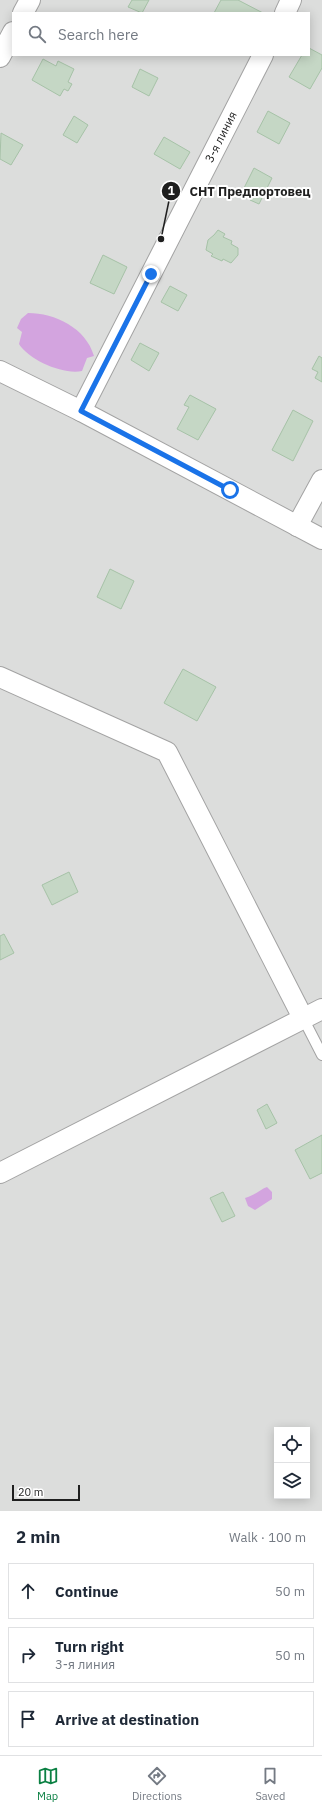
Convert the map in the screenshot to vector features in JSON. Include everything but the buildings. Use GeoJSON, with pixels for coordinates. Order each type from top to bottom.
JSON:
{"type":"FeatureCollection","features":[{"type":"Feature","properties":{"kind":"street"},"geometry":{"type":"LineString","coordinates":[[24,12],[30,0]]}},
{"type":"Feature","properties":{"kind":"street"},"geometry":{"type":"LineString","coordinates":[[285,12],[291,0]]}},
{"type":"Feature","properties":{"kind":"street"},"geometry":{"type":"LineString","coordinates":[[0,57],[12,34]]}},
{"type":"Feature","properties":{"kind":"street","name":"3-я линия"},"geometry":{"type":"LineString","coordinates":[[81,411],[262,56]]}},
{"type":"Feature","properties":{"kind":"street"},"geometry":{"type":"LineString","coordinates":[[0,371],[81,411],[322,539]]}},
{"type":"Feature","properties":{"kind":"street"},"geometry":{"type":"LineString","coordinates":[[297,526],[322,480]]}},
{"type":"Feature","properties":{"kind":"street"},"geometry":{"type":"LineString","coordinates":[[0,677],[167,752],[303,1018]]}},
{"type":"Feature","properties":{"kind":"street"},"geometry":{"type":"LineString","coordinates":[[0,1173],[322,1009]]}},
{"type":"Feature","properties":{"kind":"lane"},"geometry":{"type":"LineString","coordinates":[[303,1018],[322,1055]]}},
{"type":"Feature","properties":{"kind":"shaded area"},"geometry":{"type":"Polygon","coordinates":[[[0,0],[322,0],[322,1511],[0,1511],[0,0]]]}},
{"type":"Feature","properties":{"kind":"shaded area"},"geometry":{"type":"Polygon","coordinates":[[[28,313],[59,319],[77,330],[84,337],[94,356],[87,358],[82,371],[66,371],[47,365],[30,356],[24,350],[19,344],[22,332],[17,328],[21,319],[28,313]]]}},
{"type":"Feature","properties":{"kind":"shaded area"},"geometry":{"type":"Polygon","coordinates":[[[267,1187],[272,1192],[272,1199],[255,1210],[248,1206],[245,1198],[267,1187]]]}},
{"type":"Feature","properties":{"kind":"place","name":"СНТ Предпортовец"},"geometry":{"type":"Point","coordinates":[161,239]}},
{"type":"Feature","properties":{"kind":"route"},"geometry":{"type":"LineString","coordinates":[[151,274],[81,411],[230,490]]}}]}
